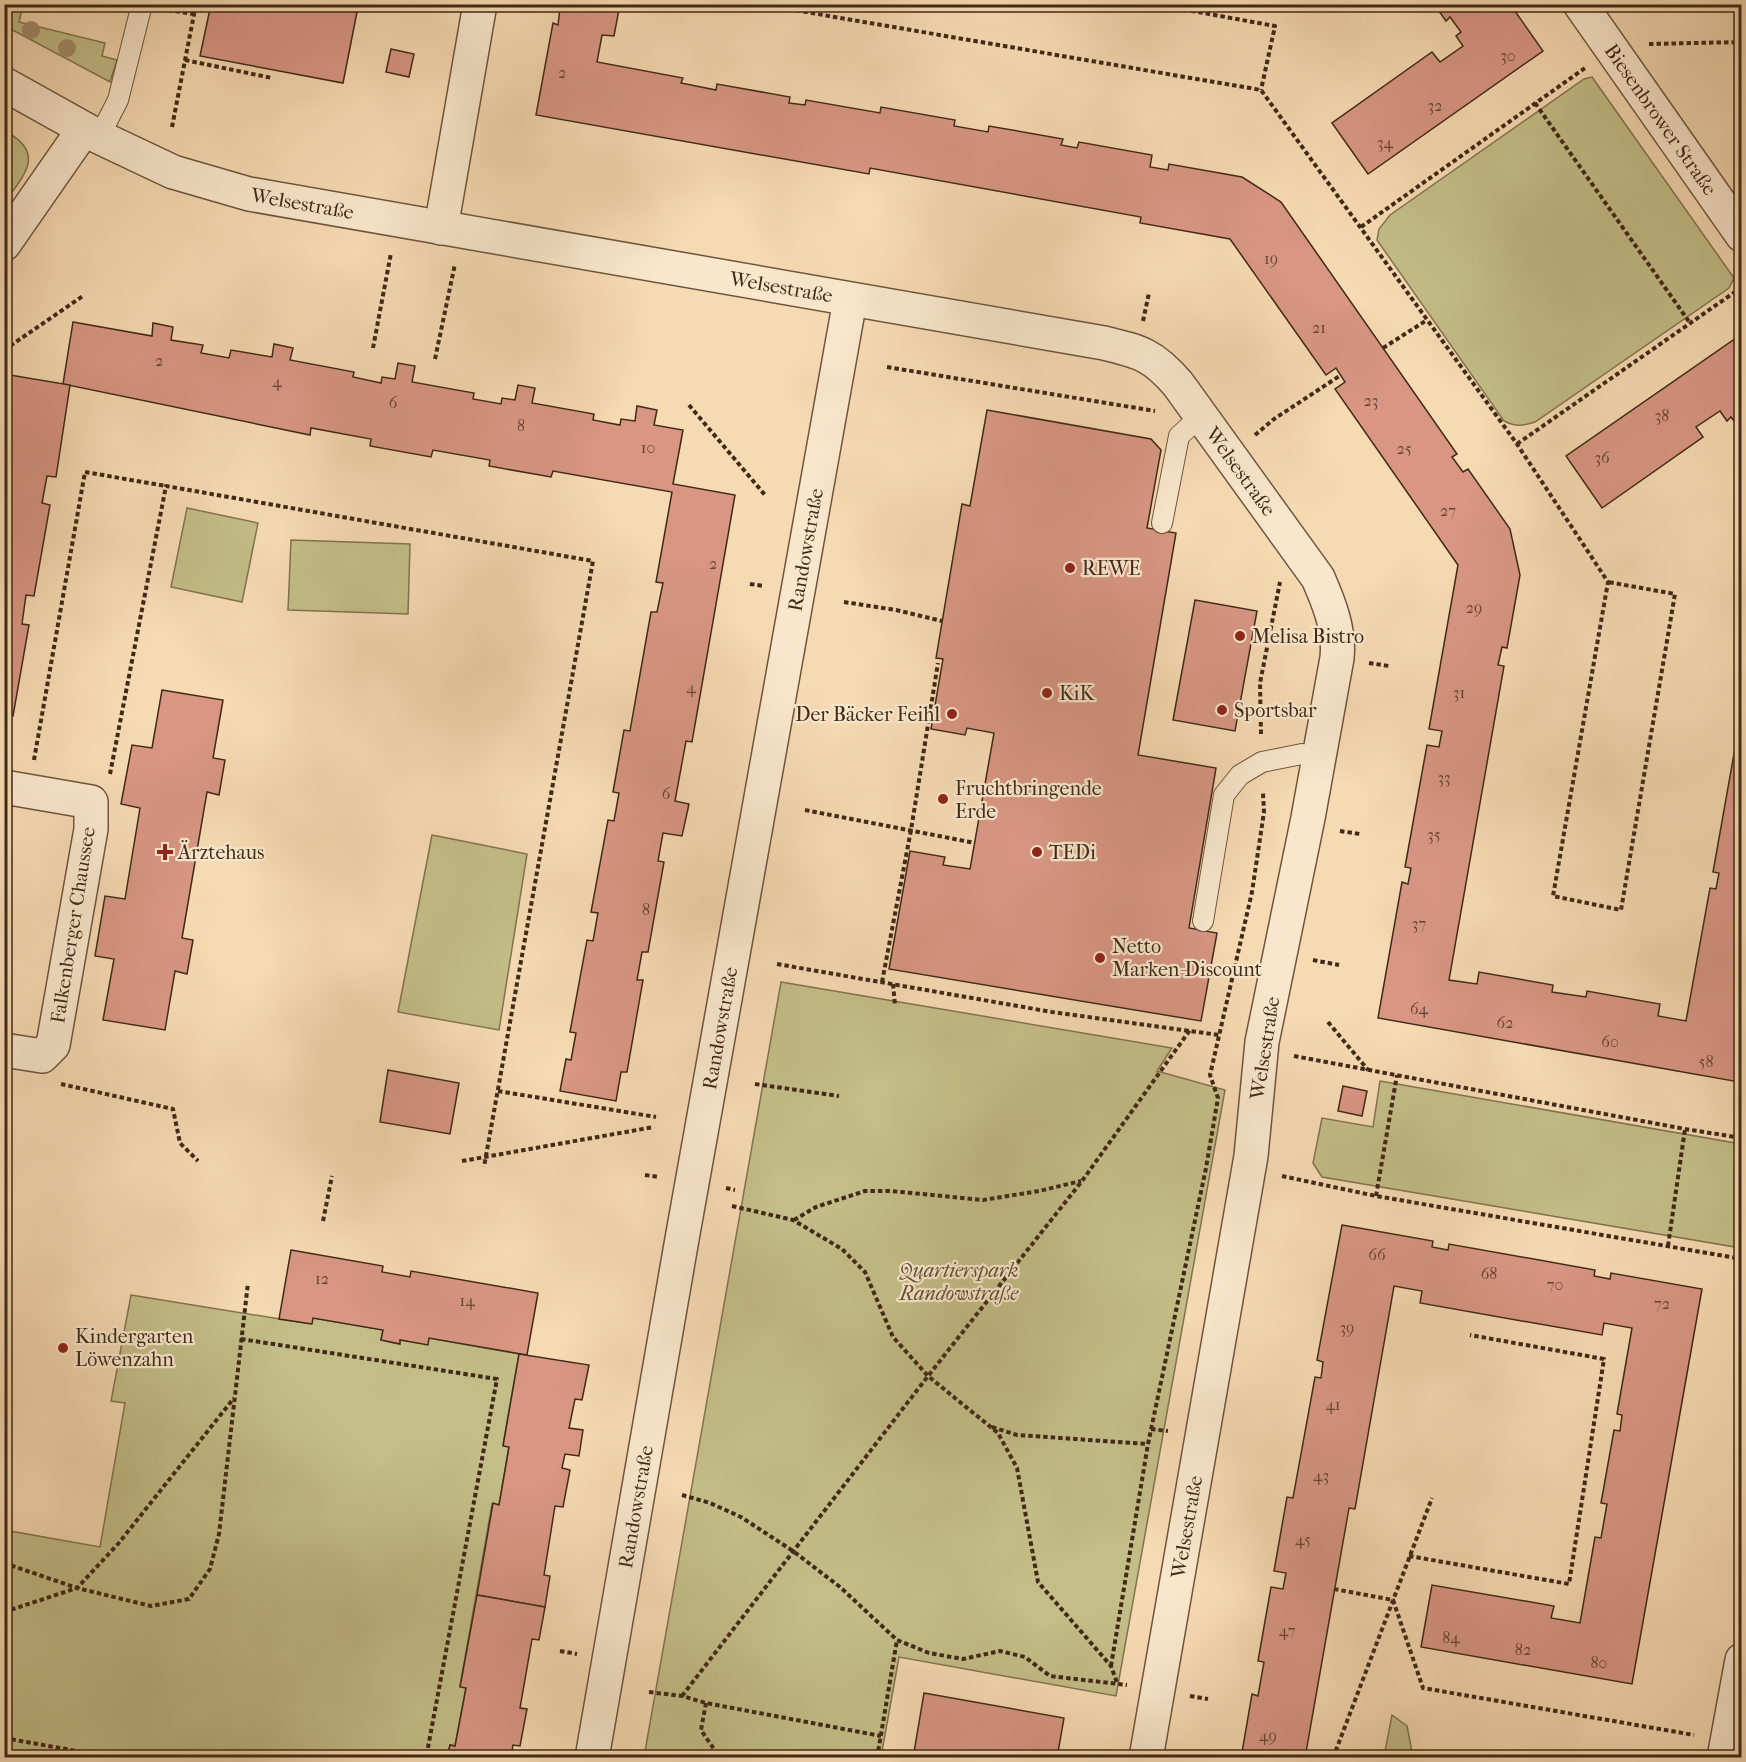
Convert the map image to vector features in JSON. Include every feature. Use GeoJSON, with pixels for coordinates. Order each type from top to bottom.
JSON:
{"type":"FeatureCollection","features":[{"type":"Feature","properties":{"kind":"street"},"geometry":{"type":"LineString","coordinates":[[451,229],[480,4]]}},
{"type":"Feature","properties":{"kind":"street","name":"Biesenbrower Straße"},"geometry":{"type":"LineString","coordinates":[[1580,4],[1742,235]]}},
{"type":"Feature","properties":{"kind":"street","name":"Welsestraße"},"geometry":{"type":"LineString","coordinates":[[4,84],[92,133],[172,172],[249,194],[1093,341],[1138,351],[1162,366],[1190,426],[1318,578],[1332,610],[1338,651],[1308,818],[1262,1042],[1249,1170],[1146,1758]]}},
{"type":"Feature","properties":{"kind":"street"},"geometry":{"type":"LineString","coordinates":[[4,244],[92,133]]}},
{"type":"Feature","properties":{"kind":"street","name":"Randowstraße"},"geometry":{"type":"LineString","coordinates":[[592,1758],[682,1239],[850,300]]}},
{"type":"Feature","properties":{"kind":"street","name":"Falkenberger Chaussee"},"geometry":{"type":"LineString","coordinates":[[4,787],[91,802],[91,829],[53,1045],[42,1056],[4,1050]]}},
{"type":"Feature","properties":{"kind":"street"},"geometry":{"type":"LineString","coordinates":[[1731,1747],[1742,1660]]}},
{"type":"Feature","properties":{"kind":"lane"},"geometry":{"type":"LineString","coordinates":[[92,133],[118,100],[142,4]]}},
{"type":"Feature","properties":{"kind":"lane"},"geometry":{"type":"LineString","coordinates":[[1162,523],[1190,426]]}},
{"type":"Feature","properties":{"kind":"lane"},"geometry":{"type":"LineString","coordinates":[[1203,921],[1224,795],[1240,775],[1262,762],[1302,754]]}},
{"type":"Feature","properties":{"kind":"path"},"geometry":{"type":"LineString","coordinates":[[172,128],[196,4]]}},
{"type":"Feature","properties":{"kind":"path"},"geometry":{"type":"LineString","coordinates":[[759,4],[1261,90],[1517,444],[1608,582],[1553,896],[1621,909],[1675,594],[1608,582]]}},
{"type":"Feature","properties":{"kind":"path"},"geometry":{"type":"LineString","coordinates":[[1154,4],[1275,26],[1261,90]]}},
{"type":"Feature","properties":{"kind":"path"},"geometry":{"type":"LineString","coordinates":[[1361,227],[1535,103],[1622,45],[1742,42]]}},
{"type":"Feature","properties":{"kind":"path"},"geometry":{"type":"LineString","coordinates":[[185,60],[272,78]]}},
{"type":"Feature","properties":{"kind":"path"},"geometry":{"type":"LineString","coordinates":[[1535,103],[1690,323]]}},
{"type":"Feature","properties":{"kind":"path"},"geometry":{"type":"LineString","coordinates":[[373,348],[397,220]]}},
{"type":"Feature","properties":{"kind":"path"},"geometry":{"type":"LineString","coordinates":[[435,359],[451,229]]}},
{"type":"Feature","properties":{"kind":"path"},"geometry":{"type":"LineString","coordinates":[[1517,444],[1742,287]]}},
{"type":"Feature","properties":{"kind":"path"},"geometry":{"type":"LineString","coordinates":[[4,350],[83,296]]}},
{"type":"Feature","properties":{"kind":"path"},"geometry":{"type":"LineString","coordinates":[[1383,348],[1427,320]]}},
{"type":"Feature","properties":{"kind":"path"},"geometry":{"type":"LineString","coordinates":[[886,367],[1160,412],[1190,426]]}},
{"type":"Feature","properties":{"kind":"path"},"geometry":{"type":"LineString","coordinates":[[1258,432],[1341,375]]}},
{"type":"Feature","properties":{"kind":"path"},"geometry":{"type":"LineString","coordinates":[[689,405],[765,495]]}},
{"type":"Feature","properties":{"kind":"path"},"geometry":{"type":"LineString","coordinates":[[33,765],[85,472],[593,561],[484,1167]]}},
{"type":"Feature","properties":{"kind":"path"},"geometry":{"type":"LineString","coordinates":[[91,802],[111,772],[166,486]]}},
{"type":"Feature","properties":{"kind":"path"},"geometry":{"type":"LineString","coordinates":[[1111,1666],[1148,1444],[1218,1098],[1210,1075],[1252,892],[1263,812],[1260,683],[1280,581],[1277,572]]}},
{"type":"Feature","properties":{"kind":"path"},"geometry":{"type":"LineString","coordinates":[[844,602],[896,610],[942,621]]}},
{"type":"Feature","properties":{"kind":"path"},"geometry":{"type":"LineString","coordinates":[[882,982],[938,663]]}},
{"type":"Feature","properties":{"kind":"path"},"geometry":{"type":"LineString","coordinates":[[805,810],[975,843]]}},
{"type":"Feature","properties":{"kind":"path"},"geometry":{"type":"LineString","coordinates":[[777,964],[1052,1012],[1169,1030],[1190,1030],[1219,1035]]}},
{"type":"Feature","properties":{"kind":"path"},"geometry":{"type":"LineString","coordinates":[[893,984],[895,1005]]}},
{"type":"Feature","properties":{"kind":"path"},"geometry":{"type":"LineString","coordinates":[[1328,1022],[1368,1070]]}},
{"type":"Feature","properties":{"kind":"path"},"geometry":{"type":"LineString","coordinates":[[682,1696],[928,1376],[1082,1181],[1190,1030]]}},
{"type":"Feature","properties":{"kind":"path"},"geometry":{"type":"LineString","coordinates":[[1262,1042],[1276,1053],[1742,1138]]}},
{"type":"Feature","properties":{"kind":"path"},"geometry":{"type":"LineString","coordinates":[[1376,1196],[1397,1076]]}},
{"type":"Feature","properties":{"kind":"path"},"geometry":{"type":"LineString","coordinates":[[60,1084],[172,1108],[180,1143],[198,1161]]}},
{"type":"Feature","properties":{"kind":"path"},"geometry":{"type":"LineString","coordinates":[[755,1084],[838,1096]]}},
{"type":"Feature","properties":{"kind":"path"},"geometry":{"type":"LineString","coordinates":[[498,1091],[656,1117]]}},
{"type":"Feature","properties":{"kind":"path"},"geometry":{"type":"LineString","coordinates":[[462,1161],[654,1127]]}},
{"type":"Feature","properties":{"kind":"path"},"geometry":{"type":"LineString","coordinates":[[1668,1246],[1685,1129]]}},
{"type":"Feature","properties":{"kind":"path"},"geometry":{"type":"LineString","coordinates":[[1249,1170],[1376,1196],[1742,1259]]}},
{"type":"Feature","properties":{"kind":"path"},"geometry":{"type":"LineString","coordinates":[[323,1221],[332,1176]]}},
{"type":"Feature","properties":{"kind":"path"},"geometry":{"type":"LineString","coordinates":[[793,1220],[816,1207],[865,1191],[891,1191],[983,1200],[1082,1181]]}},
{"type":"Feature","properties":{"kind":"path"},"geometry":{"type":"LineString","coordinates":[[682,1495],[710,1503],[741,1517],[793,1551],[840,1587],[897,1640],[929,1653],[963,1659],[1000,1651],[1025,1657],[1050,1676],[1117,1683],[1111,1666],[1038,1582],[1017,1468],[998,1433],[928,1376],[893,1337],[865,1272],[842,1249],[793,1220],[732,1206]]}},
{"type":"Feature","properties":{"kind":"path"},"geometry":{"type":"LineString","coordinates":[[4,1563],[77,1588],[151,1606],[189,1599],[210,1569],[219,1534],[248,1283]]}},
{"type":"Feature","properties":{"kind":"path"},"geometry":{"type":"LineString","coordinates":[[1410,1556],[1569,1584],[1604,1359],[1470,1335]]}},
{"type":"Feature","properties":{"kind":"path"},"geometry":{"type":"LineString","coordinates":[[241,1339],[497,1379],[426,1758]]}},
{"type":"Feature","properties":{"kind":"path"},"geometry":{"type":"LineString","coordinates":[[4,1612],[77,1588],[118,1544],[234,1398]]}},
{"type":"Feature","properties":{"kind":"path"},"geometry":{"type":"LineString","coordinates":[[990,1426],[1017,1435],[1148,1444]]}},
{"type":"Feature","properties":{"kind":"path"},"geometry":{"type":"LineString","coordinates":[[1333,1758],[1432,1498]]}},
{"type":"Feature","properties":{"kind":"path"},"geometry":{"type":"LineString","coordinates":[[1334,1589],[1393,1600]]}},
{"type":"Feature","properties":{"kind":"path"},"geometry":{"type":"LineString","coordinates":[[1393,1600],[1424,1688],[1731,1747]]}},
{"type":"Feature","properties":{"kind":"path"},"geometry":{"type":"LineString","coordinates":[[877,1758],[897,1640]]}},
{"type":"Feature","properties":{"kind":"path"},"geometry":{"type":"LineString","coordinates":[[649,1692],[682,1696],[706,1703],[881,1736]]}},
{"type":"Feature","properties":{"kind":"path"},"geometry":{"type":"LineString","coordinates":[[706,1703],[701,1730],[720,1758]]}},
{"type":"Feature","properties":{"kind":"path"},"geometry":{"type":"LineString","coordinates":[[4,1738],[116,1758]]}},
{"type":"Feature","properties":{"kind":"green space"},"geometry":{"type":"Polygon","coordinates":[[[4,5],[23,5],[19,22],[105,43],[102,56],[117,60],[110,82],[5,26],[4,5]]]}},
{"type":"Feature","properties":{"kind":"green space"},"geometry":{"type":"Polygon","coordinates":[[[1592,77],[1734,278],[1729,288],[1535,422],[1516,425],[1504,421],[1377,240],[1379,229],[1390,215],[1584,79],[1592,77]]]}},
{"type":"Feature","properties":{"kind":"green space"},"geometry":{"type":"Polygon","coordinates":[[[5,131],[18,139],[25,147],[28,164],[25,173],[5,202],[5,131]]]}},
{"type":"Feature","properties":{"kind":"green space"},"geometry":{"type":"Polygon","coordinates":[[[187,508],[258,523],[242,602],[171,587],[187,508]]]}},
{"type":"Feature","properties":{"kind":"green space"},"geometry":{"type":"Polygon","coordinates":[[[291,540],[410,544],[408,614],[288,610],[291,540]]]}},
{"type":"Feature","properties":{"kind":"green space"},"geometry":{"type":"Polygon","coordinates":[[[432,835],[527,854],[499,1030],[398,1012],[432,835]]]}},
{"type":"Feature","properties":{"kind":"green space","name":"Quartierspark Randowstraße"},"geometry":{"type":"Polygon","coordinates":[[[781,982],[1172,1048],[1157,1071],[1225,1090],[1116,1696],[899,1657],[881,1757],[644,1757],[781,982]]]}},
{"type":"Feature","properties":{"kind":"green space"},"geometry":{"type":"Polygon","coordinates":[[[1380,1081],[1741,1144],[1741,1248],[1322,1177],[1313,1163],[1322,1118],[1373,1127],[1380,1081]]]}},
{"type":"Feature","properties":{"kind":"green space"},"geometry":{"type":"Polygon","coordinates":[[[131,1295],[311,1324],[313,1318],[383,1330],[381,1340],[399,1344],[400,1340],[429,1338],[519,1354],[503,1445],[509,1447],[499,1505],[492,1504],[460,1686],[466,1688],[455,1746],[450,1745],[447,1757],[5,1757],[4,1530],[100,1547],[125,1403],[111,1401],[131,1295]]]}},
{"type":"Feature","properties":{"kind":"green space"},"geometry":{"type":"Polygon","coordinates":[[[1392,1715],[1407,1726],[1413,1757],[1384,1757],[1392,1715]]]}},
{"type":"Feature","properties":{"kind":"building"},"geometry":{"type":"Polygon","coordinates":[[[211,4],[315,4],[357,12],[343,83],[200,56],[211,4]]]}},
{"type":"Feature","properties":{"kind":"building"},"geometry":{"type":"Polygon","coordinates":[[[556,4],[620,4],[614,36],[602,35],[597,62],[683,78],[681,83],[716,90],[717,84],[790,97],[789,103],[805,105],[806,100],[880,113],[881,107],[955,120],[954,126],[988,132],[989,126],[1063,139],[1061,145],[1077,148],[1079,142],[1152,155],[1150,167],[1168,170],[1169,164],[1242,177],[1281,202],[1457,454],[1452,457],[1463,472],[1468,469],[1510,529],[1520,575],[1507,648],[1502,647],[1498,665],[1504,666],[1449,980],[1477,984],[1479,972],[1553,985],[1552,992],[1586,997],[1587,991],[1660,1004],[1658,1016],[1686,1021],[1710,888],[1716,889],[1719,873],[1713,872],[1742,709],[1742,1069],[1739,1082],[1378,1018],[1402,882],[1408,884],[1411,868],[1405,867],[1427,745],[1439,747],[1442,731],[1429,729],[1458,565],[1335,389],[1345,382],[1336,368],[1326,375],[1230,239],[1140,223],[1141,217],[870,168],[869,174],[536,115],[553,23],[558,25],[560,8],[555,7],[556,4]]]}},
{"type":"Feature","properties":{"kind":"building"},"geometry":{"type":"Polygon","coordinates":[[[1434,4],[1510,4],[1543,51],[1368,174],[1332,123],[1432,52],[1440,62],[1463,46],[1456,36],[1461,32],[1450,17],[1446,21],[1434,4]]]}},
{"type":"Feature","properties":{"kind":"building"},"geometry":{"type":"Polygon","coordinates":[[[391,49],[414,54],[409,77],[386,72],[391,49]]]}},
{"type":"Feature","properties":{"kind":"building"},"geometry":{"type":"Polygon","coordinates":[[[73,322],[152,336],[153,323],[173,327],[171,340],[203,345],[201,353],[229,358],[231,350],[272,357],[274,344],[293,348],[290,360],[354,372],[353,377],[381,383],[382,377],[395,379],[398,363],[415,366],[412,382],[474,393],[473,399],[501,404],[502,398],[515,400],[518,385],[535,388],[532,403],[594,414],[593,420],[620,425],[621,419],[635,421],[637,406],[657,410],[654,425],[683,430],[673,484],[735,495],[692,742],[686,741],[675,801],[689,804],[682,836],[663,833],[658,861],[664,862],[648,952],[642,952],[637,980],[643,980],[627,1072],[621,1072],[616,1101],[560,1091],[566,1059],[571,1060],[576,1033],[570,1032],[587,940],[593,941],[598,913],[591,912],[608,820],[614,821],[619,793],[613,792],[624,730],[630,731],[651,612],[657,612],[663,583],[656,582],[672,492],[553,471],[551,477],[489,466],[490,460],[433,450],[431,457],[370,446],[371,439],[311,428],[310,435],[63,384],[73,322]]]}},
{"type":"Feature","properties":{"kind":"building"},"geometry":{"type":"Polygon","coordinates":[[[1742,334],[1742,432],[1731,417],[1727,421],[1720,411],[1696,427],[1703,437],[1602,508],[1566,456],[1742,334]]]}},
{"type":"Feature","properties":{"kind":"building"},"geometry":{"type":"Polygon","coordinates":[[[10,375],[70,385],[56,477],[47,476],[42,503],[50,505],[34,596],[26,595],[22,624],[29,625],[13,716],[7,715],[4,731],[4,406],[10,375]]]}},
{"type":"Feature","properties":{"kind":"building"},"geometry":{"type":"Polygon","coordinates":[[[987,410],[1151,439],[1161,450],[1147,528],[1176,533],[1138,755],[1216,768],[1189,928],[1217,933],[1201,1021],[889,969],[910,851],[945,857],[943,865],[970,869],[994,733],[967,728],[965,735],[931,729],[943,659],[936,658],[962,504],[970,506],[987,410]]]}},
{"type":"Feature","properties":{"kind":"building"},"geometry":{"type":"Polygon","coordinates":[[[1195,600],[1257,611],[1235,731],[1173,720],[1195,600]]]}},
{"type":"Feature","properties":{"kind":"building","name":"Ärztehaus"},"geometry":{"type":"Polygon","coordinates":[[[162,690],[223,700],[213,758],[225,760],[219,795],[207,792],[182,938],[193,940],[187,974],[175,971],[165,1030],[103,1020],[114,959],[95,956],[105,896],[125,899],[140,808],[121,804],[132,745],[152,748],[162,690]]]}},
{"type":"Feature","properties":{"kind":"building"},"geometry":{"type":"Polygon","coordinates":[[[388,1070],[459,1083],[450,1134],[380,1122],[388,1070]]]}},
{"type":"Feature","properties":{"kind":"building"},"geometry":{"type":"Polygon","coordinates":[[[1343,1086],[1367,1091],[1362,1116],[1338,1111],[1343,1086]]]}},
{"type":"Feature","properties":{"kind":"building"},"geometry":{"type":"Polygon","coordinates":[[[1342,1225],[1433,1241],[1432,1247],[1448,1250],[1449,1244],[1595,1270],[1594,1276],[1610,1279],[1611,1273],[1702,1289],[1632,1684],[1421,1647],[1432,1585],[1554,1606],[1551,1618],[1580,1623],[1595,1537],[1601,1538],[1607,1504],[1601,1503],[1614,1430],[1620,1431],[1622,1415],[1617,1414],[1632,1328],[1604,1323],[1602,1335],[1420,1303],[1422,1291],[1394,1286],[1355,1509],[1349,1508],[1305,1758],[1241,1758],[1252,1694],[1258,1696],[1264,1662],[1258,1661],[1271,1587],[1283,1589],[1286,1573],[1274,1571],[1287,1497],[1293,1498],[1315,1377],[1321,1378],[1323,1362],[1317,1360],[1342,1225]]]}},
{"type":"Feature","properties":{"kind":"building"},"geometry":{"type":"Polygon","coordinates":[[[291,1250],[383,1266],[382,1272],[410,1277],[411,1271],[538,1293],[527,1355],[429,1338],[428,1345],[400,1340],[400,1344],[381,1340],[383,1330],[313,1318],[312,1324],[279,1319],[291,1250]]]}},
{"type":"Feature","properties":{"kind":"building"},"geometry":{"type":"Polygon","coordinates":[[[519,1354],[589,1365],[582,1400],[575,1399],[569,1428],[583,1430],[579,1456],[565,1454],[562,1468],[570,1470],[563,1507],[555,1506],[544,1575],[550,1576],[545,1607],[477,1595],[493,1503],[499,1505],[509,1447],[503,1446],[519,1354]]]}},
{"type":"Feature","properties":{"kind":"building"},"geometry":{"type":"Polygon","coordinates":[[[477,1595],[545,1607],[539,1640],[532,1639],[520,1708],[527,1709],[520,1746],[513,1745],[511,1758],[447,1758],[450,1745],[455,1746],[466,1688],[460,1687],[477,1595]]]}},
{"type":"Feature","properties":{"kind":"building"},"geometry":{"type":"Polygon","coordinates":[[[924,1693],[1064,1718],[1057,1758],[913,1758],[924,1693]]]}},
{"type":"Feature","properties":{"kind":"place","name":"REWE"},"geometry":{"type":"Point","coordinates":[1070,568]}},
{"type":"Feature","properties":{"kind":"place","name":"Melisa Bistro"},"geometry":{"type":"Point","coordinates":[1240,636]}},
{"type":"Feature","properties":{"kind":"place","name":"KiK"},"geometry":{"type":"Point","coordinates":[1047,693]}},
{"type":"Feature","properties":{"kind":"place","name":"Sportsbar"},"geometry":{"type":"Point","coordinates":[1222,710]}},
{"type":"Feature","properties":{"kind":"place","name":"Der Bäcker Feihl"},"geometry":{"type":"Point","coordinates":[952,714]}},
{"type":"Feature","properties":{"kind":"place","name":"Fruchtbringende Erde"},"geometry":{"type":"Point","coordinates":[943,799]}},
{"type":"Feature","properties":{"kind":"place","name":"Ärztehaus"},"geometry":{"type":"Point","coordinates":[165,852]}},
{"type":"Feature","properties":{"kind":"place","name":"TEDi"},"geometry":{"type":"Point","coordinates":[1037,852]}},
{"type":"Feature","properties":{"kind":"place","name":"Netto Marken-Discount"},"geometry":{"type":"Point","coordinates":[1100,958]}},
{"type":"Feature","properties":{"kind":"place","name":"Kindergarten Löwenzahn"},"geometry":{"type":"Point","coordinates":[63,1348]}}]}
